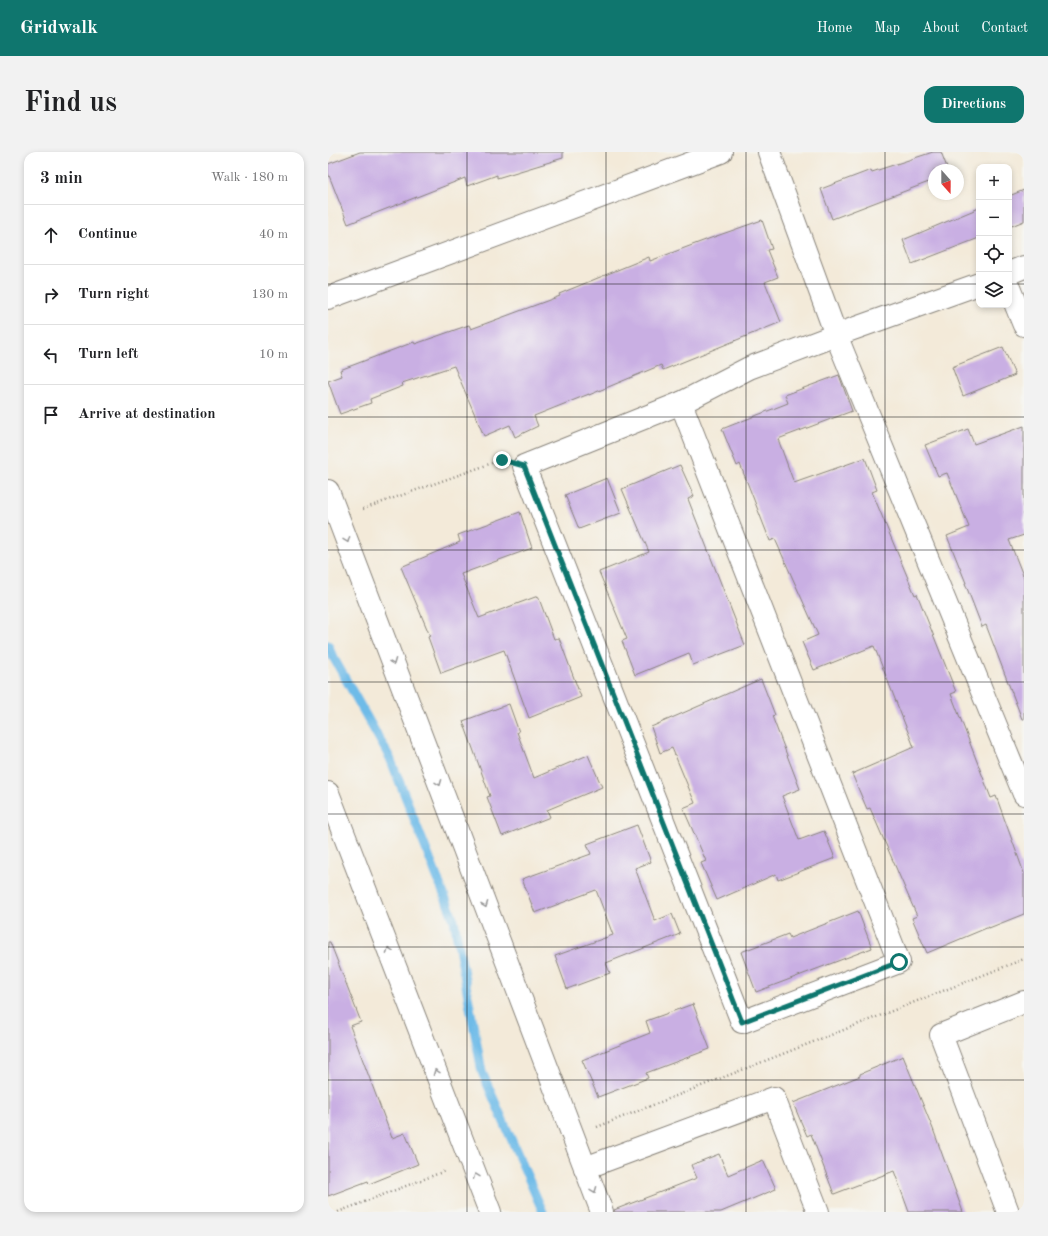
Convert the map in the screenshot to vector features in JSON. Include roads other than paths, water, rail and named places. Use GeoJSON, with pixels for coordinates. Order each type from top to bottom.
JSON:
{"type":"FeatureCollection","features":[{"type":"Feature","properties":{"kind":"street"},"geometry":{"type":"LineString","coordinates":[[328,298],[721,152]]}},
{"type":"Feature","properties":{"kind":"street"},"geometry":{"type":"LineString","coordinates":[[768,152],[836,334],[1024,794]]}},
{"type":"Feature","properties":{"kind":"street"},"geometry":{"type":"LineString","coordinates":[[1012,272],[1024,267]]}},
{"type":"Feature","properties":{"kind":"street"},"geometry":{"type":"LineString","coordinates":[[681,403],[899,962],[742,1022],[524,466],[681,403],[749,368],[836,334],[976,285]]}},
{"type":"Feature","properties":{"kind":"street"},"geometry":{"type":"LineString","coordinates":[[1012,295],[1024,325]]}},
{"type":"Feature","properties":{"kind":"street"},"geometry":{"type":"LineString","coordinates":[[328,491],[602,1212]]}},
{"type":"Feature","properties":{"kind":"street"},"geometry":{"type":"LineString","coordinates":[[328,793],[490,1212]]}},
{"type":"Feature","properties":{"kind":"street"},"geometry":{"type":"LineString","coordinates":[[1008,1212],[941,1035],[1024,1002]]}},
{"type":"Feature","properties":{"kind":"street"},"geometry":{"type":"LineString","coordinates":[[585,1168],[774,1098],[818,1212]]}},
{"type":"Feature","properties":{"kind":"waterway"},"geometry":{"type":"LineString","coordinates":[[328,645],[332,655],[390,758],[454,920],[482,1072],[543,1212]]}}]}
